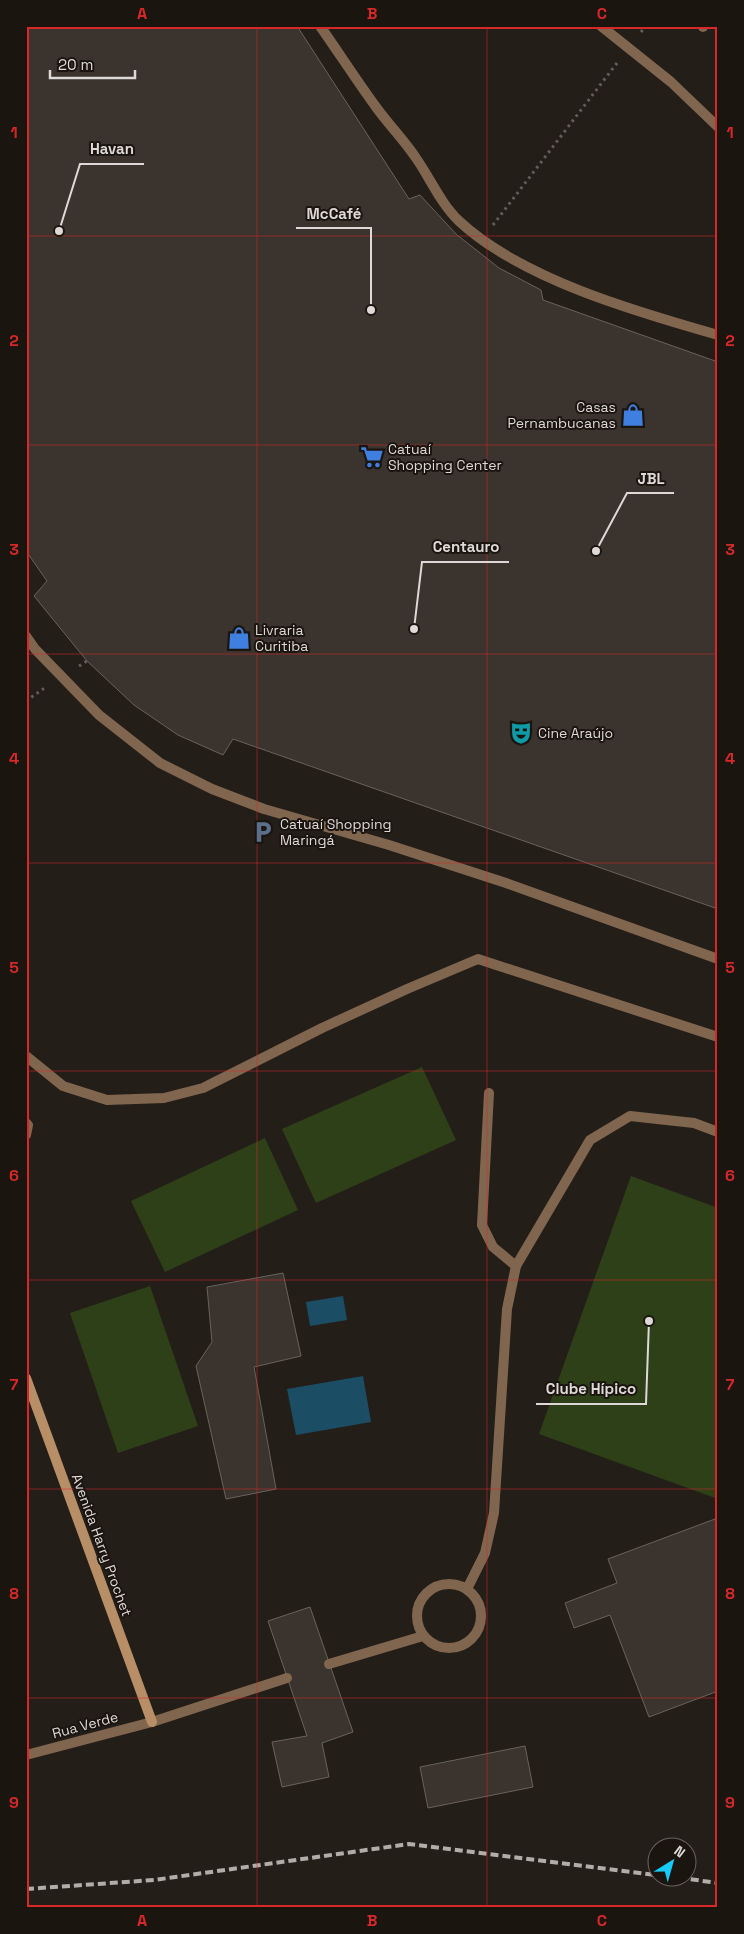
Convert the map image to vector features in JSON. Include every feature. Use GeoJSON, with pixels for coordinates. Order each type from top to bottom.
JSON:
{"type":"FeatureCollection","features":[{"type":"Feature","properties":{"kind":"street"},"geometry":{"type":"LineString","coordinates":[[320,26],[376,108],[415,156],[446,206],[458,220],[482,239],[524,266],[590,293],[661,318],[718,335]]}},
{"type":"Feature","properties":{"kind":"street"},"geometry":{"type":"LineString","coordinates":[[601,26],[671,82],[718,127]]}},
{"type":"Feature","properties":{"kind":"street"},"geometry":{"type":"LineString","coordinates":[[26,636],[35,649],[99,715],[160,763],[212,789],[264,809],[389,845],[506,883],[718,959]]}},
{"type":"Feature","properties":{"kind":"street"},"geometry":{"type":"LineString","coordinates":[[26,1056],[63,1086],[107,1100],[164,1098],[203,1088],[407,988],[478,959],[718,1037]]}},
{"type":"Feature","properties":{"kind":"street"},"geometry":{"type":"LineString","coordinates":[[489,1094],[482,1225],[493,1247],[516,1266]]}},
{"type":"Feature","properties":{"kind":"street"},"geometry":{"type":"LineString","coordinates":[[466,1589],[485,1553],[494,1513],[507,1309],[516,1266],[590,1140],[630,1116],[694,1123],[718,1132]]}},
{"type":"Feature","properties":{"kind":"street"},"geometry":{"type":"LineString","coordinates":[[26,1123],[28,1125],[26,1135]]}},
{"type":"Feature","properties":{"kind":"street","name":"Avenida Harry Prochet"},"geometry":{"type":"LineString","coordinates":[[26,1378],[152,1722]]}},
{"type":"Feature","properties":{"kind":"street"},"geometry":{"type":"LineString","coordinates":[[454,1584],[466,1589],[476,1598],[481,1609],[482,1622],[477,1634],[468,1643],[457,1648],[444,1648],[432,1644],[423,1636],[417,1624],[417,1611],[422,1599],[430,1590],[442,1585],[454,1584]]}},
{"type":"Feature","properties":{"kind":"street"},"geometry":{"type":"LineString","coordinates":[[329,1664],[423,1636]]}},
{"type":"Feature","properties":{"kind":"street","name":"Rua Verde"},"geometry":{"type":"LineString","coordinates":[[26,1755],[152,1722],[287,1678]]}},
{"type":"Feature","properties":{"kind":"path"},"geometry":{"type":"LineString","coordinates":[[482,239],[646,26]]}},
{"type":"Feature","properties":{"kind":"green space"},"geometry":{"type":"Polygon","coordinates":[[[422,1067],[456,1140],[316,1203],[282,1129],[422,1067]]]}},
{"type":"Feature","properties":{"kind":"green space"},"geometry":{"type":"Polygon","coordinates":[[[265,1138],[298,1210],[165,1272],[131,1201],[265,1138]]]}},
{"type":"Feature","properties":{"kind":"green space"},"geometry":{"type":"Polygon","coordinates":[[[631,1176],[718,1208],[718,1499],[539,1434],[631,1176]]]}},
{"type":"Feature","properties":{"kind":"green space"},"geometry":{"type":"Polygon","coordinates":[[[150,1286],[198,1426],[118,1453],[70,1313],[150,1286]]]}},
{"type":"Feature","properties":{"kind":"water"},"geometry":{"type":"Polygon","coordinates":[[[343,1296],[347,1320],[310,1326],[306,1302],[343,1296]]]}},
{"type":"Feature","properties":{"kind":"water"},"geometry":{"type":"Polygon","coordinates":[[[363,1376],[371,1422],[296,1435],[287,1389],[363,1376]]]}},
{"type":"Feature","properties":{"kind":"building","name":"Catuaí Shopping Center"},"geometry":{"type":"Polygon","coordinates":[[[26,26],[297,26],[409,199],[420,195],[456,234],[499,268],[541,290],[543,300],[718,362],[718,909],[233,739],[223,755],[178,735],[134,705],[87,661],[34,596],[47,581],[26,551],[26,26]]]}},
{"type":"Feature","properties":{"kind":"building"},"geometry":{"type":"Polygon","coordinates":[[[283,1273],[301,1356],[254,1367],[276,1489],[226,1499],[196,1366],[212,1342],[207,1287],[283,1273]]]}},
{"type":"Feature","properties":{"kind":"building"},"geometry":{"type":"Polygon","coordinates":[[[715,1519],[718,1527],[718,1691],[649,1717],[610,1615],[574,1628],[565,1603],[617,1583],[608,1559],[715,1519]]]}},
{"type":"Feature","properties":{"kind":"building"},"geometry":{"type":"Polygon","coordinates":[[[310,1607],[353,1732],[322,1743],[329,1777],[282,1787],[272,1742],[307,1736],[268,1621],[310,1607]]]}},
{"type":"Feature","properties":{"kind":"building"},"geometry":{"type":"Polygon","coordinates":[[[525,1746],[533,1787],[428,1808],[420,1767],[525,1746]]]}},
{"type":"Feature","properties":{"kind":"railway"},"geometry":{"type":"LineString","coordinates":[[26,1889],[154,1880],[409,1844],[646,1874]]}},
{"type":"Feature","properties":{"kind":"railway"},"geometry":{"type":"LineString","coordinates":[[696,1880],[718,1883]]}},
{"type":"Feature","properties":{"kind":"place","name":"Havan"},"geometry":{"type":"Point","coordinates":[59,231]}},
{"type":"Feature","properties":{"kind":"place","name":"McCafé"},"geometry":{"type":"Point","coordinates":[371,310]}},
{"type":"Feature","properties":{"kind":"place","name":"Casas Pernambucanas"},"geometry":{"type":"Point","coordinates":[633,415]}},
{"type":"Feature","properties":{"kind":"place","name":"Catuaí Shopping Center"},"geometry":{"type":"Point","coordinates":[372,457]}},
{"type":"Feature","properties":{"kind":"place","name":"JBL"},"geometry":{"type":"Point","coordinates":[596,551]}},
{"type":"Feature","properties":{"kind":"place","name":"Centauro"},"geometry":{"type":"Point","coordinates":[414,629]}},
{"type":"Feature","properties":{"kind":"place","name":"Livraria Curitiba"},"geometry":{"type":"Point","coordinates":[239,638]}},
{"type":"Feature","properties":{"kind":"place","name":"Cine Araújo"},"geometry":{"type":"Point","coordinates":[521,733]}},
{"type":"Feature","properties":{"kind":"place","name":"Catuaí Shopping Maringá"},"geometry":{"type":"Point","coordinates":[263,832]}},
{"type":"Feature","properties":{"kind":"place","name":"Clube Hípico"},"geometry":{"type":"Point","coordinates":[649,1321]}}]}
